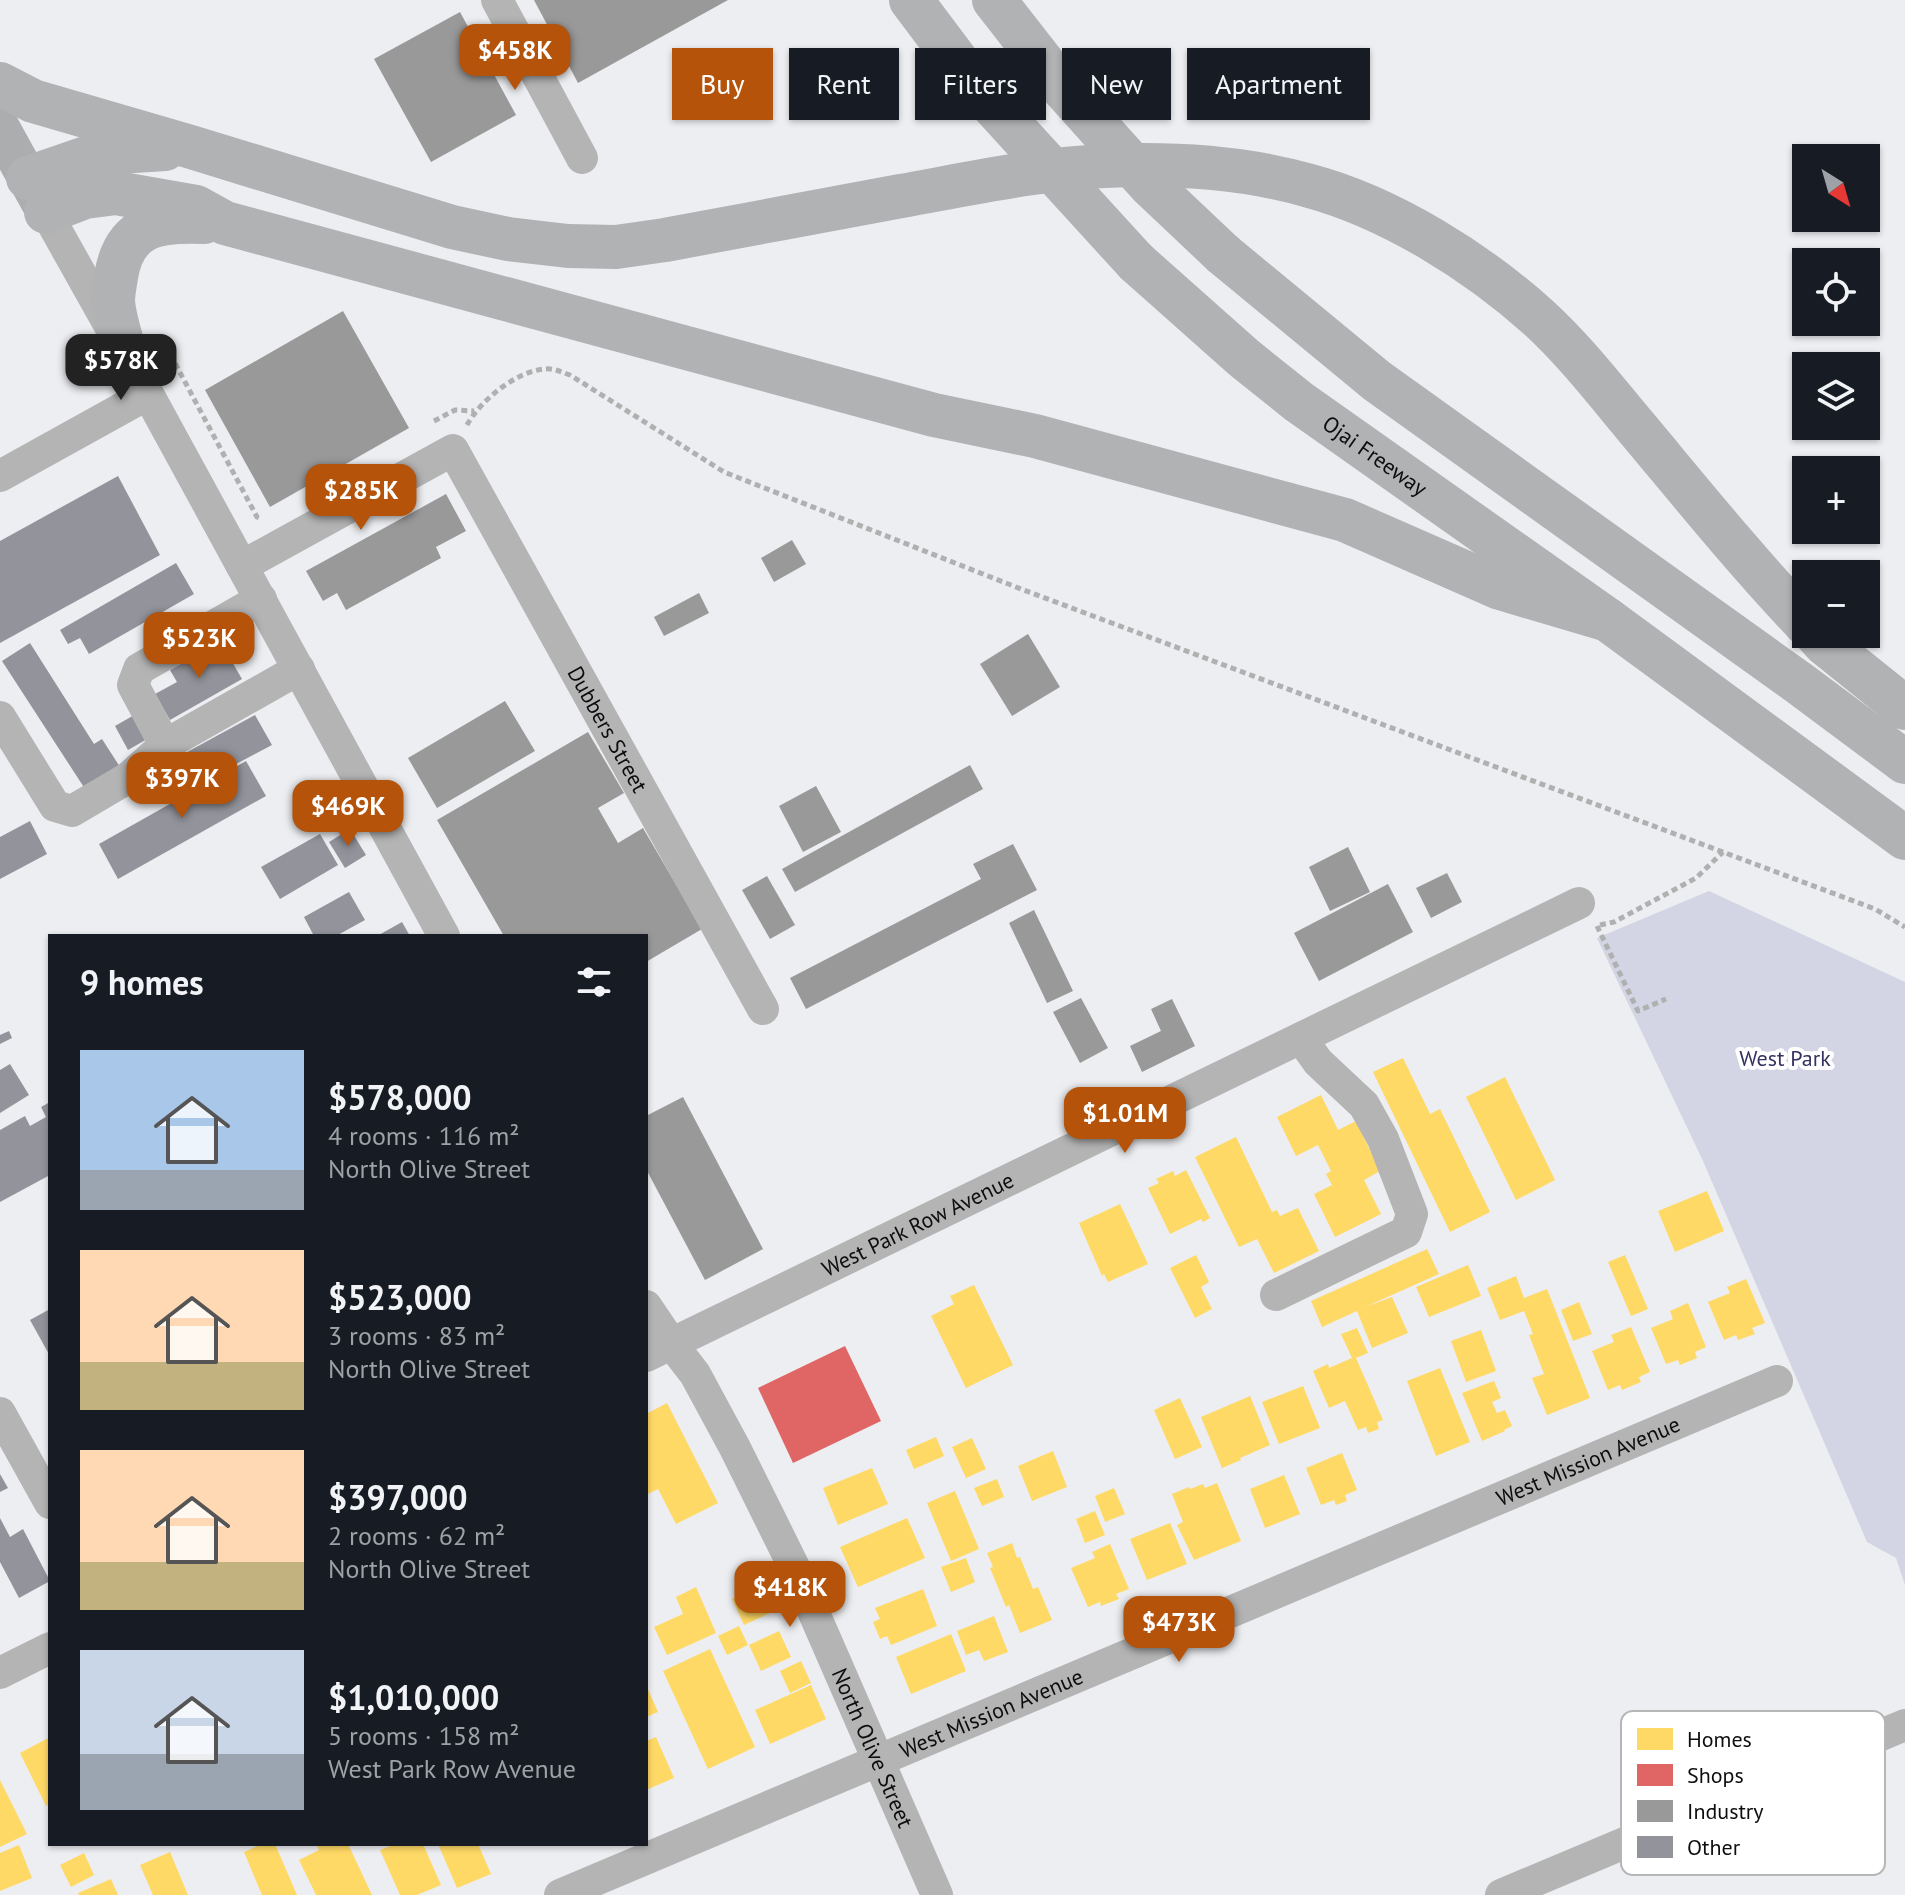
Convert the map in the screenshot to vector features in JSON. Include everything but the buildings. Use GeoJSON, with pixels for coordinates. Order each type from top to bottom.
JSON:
{"type":"FeatureCollection","features":[{"type":"Feature","properties":{"kind":"highway","name":"Ojai Freeway"},"geometry":{"type":"LineString","coordinates":[[911,0],[977,88],[1136,262],[1244,358],[1299,402],[1608,620],[1905,838]]}},
{"type":"Feature","properties":{"kind":"highway"},"geometry":{"type":"LineString","coordinates":[[994,0],[1062,87],[1150,185],[1223,254],[1377,381],[1905,762]]}},
{"type":"Feature","properties":{"kind":"highway"},"geometry":{"type":"LineString","coordinates":[[0,84],[33,101],[452,227],[508,239],[568,246],[616,247],[665,240],[993,179],[1106,166],[1203,166],[1255,173],[1310,186],[1371,207],[1430,240],[1487,275],[1540,319],[1579,360],[1792,609]]}},
{"type":"Feature","properties":{"kind":"highway"},"geometry":{"type":"LineString","coordinates":[[37,195],[89,157],[191,147]]}},
{"type":"Feature","properties":{"kind":"highway"},"geometry":{"type":"LineString","coordinates":[[37,195],[85,197],[116,193],[196,207],[225,223]]}},
{"type":"Feature","properties":{"kind":"highway"},"geometry":{"type":"LineString","coordinates":[[139,337],[113,301],[119,259],[128,244],[156,223],[175,220],[225,223],[903,407],[1035,436],[1345,520],[1500,588],[1608,620]]}},
{"type":"Feature","properties":{"kind":"highway"},"geometry":{"type":"LineString","coordinates":[[1830,648],[1905,708]]}},
{"type":"Feature","properties":{"kind":"main road"},"geometry":{"type":"LineString","coordinates":[[0,128],[37,195]]}},
{"type":"Feature","properties":{"kind":"street"},"geometry":{"type":"LineString","coordinates":[[497,0],[582,158]]}},
{"type":"Feature","properties":{"kind":"street"},"geometry":{"type":"LineString","coordinates":[[37,195],[139,337],[148,394],[443,934]]}},
{"type":"Feature","properties":{"kind":"street"},"geometry":{"type":"LineString","coordinates":[[0,476],[148,394]]}},
{"type":"Feature","properties":{"kind":"street"},"geometry":{"type":"LineString","coordinates":[[242,566],[453,450]]}},
{"type":"Feature","properties":{"kind":"street","name":"Dubbers Street"},"geometry":{"type":"LineString","coordinates":[[453,450],[763,1009]]}},
{"type":"Feature","properties":{"kind":"street"},"geometry":{"type":"LineString","coordinates":[[165,745],[133,685],[139,669],[261,599]]}},
{"type":"Feature","properties":{"kind":"street"},"geometry":{"type":"LineString","coordinates":[[0,717],[55,806],[72,811],[128,778],[165,745],[299,669]]}},
{"type":"Feature","properties":{"kind":"street","name":"West Park Row Avenue"},"geometry":{"type":"LineString","coordinates":[[659,1350],[1301,1038],[1588,914]]}},
{"type":"Feature","properties":{"kind":"street"},"geometry":{"type":"LineString","coordinates":[[1276,1295],[1406,1232],[1412,1214],[1383,1139],[1364,1105],[1318,1062],[1301,1038]]}},
{"type":"Feature","properties":{"kind":"street","name":"North Olive Street"},"geometry":{"type":"LineString","coordinates":[[648,1313],[659,1350],[695,1374],[735,1448],[786,1552],[937,1895]]}},
{"type":"Feature","properties":{"kind":"street","name":"West Mission Avenue"},"geometry":{"type":"LineString","coordinates":[[560,1895],[1777,1381]]}},
{"type":"Feature","properties":{"kind":"street"},"geometry":{"type":"LineString","coordinates":[[0,1413],[48,1499]]}},
{"type":"Feature","properties":{"kind":"street"},"geometry":{"type":"LineString","coordinates":[[0,1673],[48,1649]]}},
{"type":"Feature","properties":{"kind":"street"},"geometry":{"type":"LineString","coordinates":[[1885,1733],[1905,1725]]}},
{"type":"Feature","properties":{"kind":"street"},"geometry":{"type":"LineString","coordinates":[[1501,1895],[1621,1845]]}},
{"type":"Feature","properties":{"kind":"path"},"geometry":{"type":"LineString","coordinates":[[139,337],[257,517],[261,519],[275,511]]}},
{"type":"Feature","properties":{"kind":"path"},"geometry":{"type":"LineString","coordinates":[[453,450],[474,411],[499,389],[525,374],[555,369],[570,375],[724,472],[1021,589],[1875,909],[1905,927]]}},
{"type":"Feature","properties":{"kind":"path"},"geometry":{"type":"LineString","coordinates":[[427,426],[455,410],[474,411]]}},
{"type":"Feature","properties":{"kind":"path"},"geometry":{"type":"LineString","coordinates":[[1588,914],[1614,922],[1696,878],[1723,852]]}},
{"type":"Feature","properties":{"kind":"path"},"geometry":{"type":"LineString","coordinates":[[1588,914],[1638,1011],[1666,999]]}},
{"type":"Feature","properties":{"kind":"green space","name":"West Park"},"geometry":{"type":"Polygon","coordinates":[[[1709,891],[1905,982],[1905,1585],[1896,1558],[1867,1542],[1703,1161],[1597,938],[1709,891]]]}}]}
